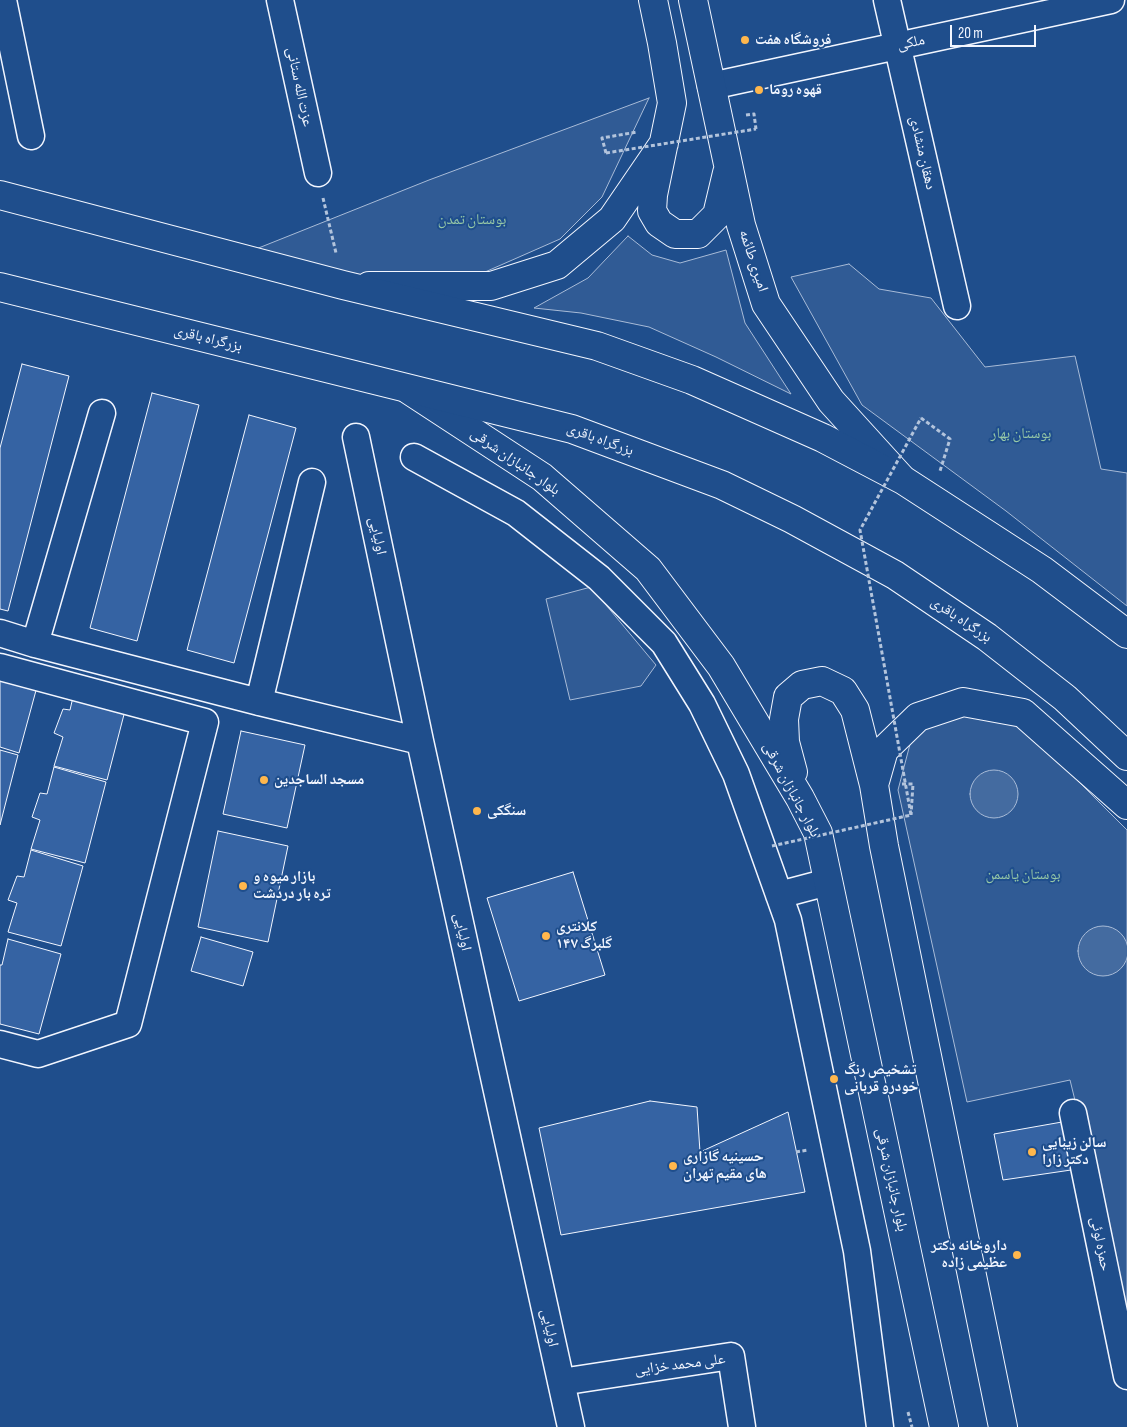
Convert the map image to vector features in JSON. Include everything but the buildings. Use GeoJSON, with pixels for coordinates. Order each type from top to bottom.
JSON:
{"type":"FeatureCollection","features":[{"type":"Feature","properties":{"kind":"main road"},"geometry":{"type":"LineString","coordinates":[[653,0],[672,103],[653,195],[652,211],[659,223],[675,234],[698,234],[716,215],[728,164]]}},
{"type":"Feature","properties":{"kind":"main road","name":"امیری طائمه"},"geometry":{"type":"LineString","coordinates":[[693,0],[741,225],[766,304],[831,400],[903,480]]}},
{"type":"Feature","properties":{"kind":"main road"},"geometry":{"type":"LineString","coordinates":[[343,285],[491,286],[557,265],[612,219],[664,142]]}},
{"type":"Feature","properties":{"kind":"main road"},"geometry":{"type":"LineString","coordinates":[[0,195],[343,285],[597,346],[692,380],[823,438],[903,480],[1042,570],[1127,634]]}},
{"type":"Feature","properties":{"kind":"main road","name":"بزرگراه باقری"},"geometry":{"type":"LineString","coordinates":[[0,287],[572,428],[722,484],[792,519],[895,575],[988,637],[1065,698],[1127,756]]}},
{"type":"Feature","properties":{"kind":"main road","name":"بلوار جانبازان شرقی"},"geometry":{"type":"LineString","coordinates":[[406,388],[542,477],[648,568],[721,666],[800,798],[818,833],[944,1427]]}},
{"type":"Feature","properties":{"kind":"main road"},"geometry":{"type":"LineString","coordinates":[[800,798],[785,742],[784,719],[788,697],[802,685],[822,681],[843,691],[855,710],[874,785],[884,846],[1003,1427]]}},
{"type":"Feature","properties":{"kind":"main road"},"geometry":{"type":"LineString","coordinates":[[874,785],[884,750],[918,717],[962,702],[1023,712],[1127,805]]}},
{"type":"Feature","properties":{"kind":"street"},"geometry":{"type":"LineString","coordinates":[[3,0],[31,136]]}},
{"type":"Feature","properties":{"kind":"street","name":"عزت الله ستانی"},"geometry":{"type":"LineString","coordinates":[[280,0],[318,173]]}},
{"type":"Feature","properties":{"kind":"street","name":"دهقان منشادی"},"geometry":{"type":"LineString","coordinates":[[887,0],[957,306]]}},
{"type":"Feature","properties":{"kind":"street","name":"ملکی"},"geometry":{"type":"LineString","coordinates":[[711,86],[1111,0]]}},
{"type":"Feature","properties":{"kind":"street"},"geometry":{"type":"LineString","coordinates":[[35,644],[102,413]]}},
{"type":"Feature","properties":{"kind":"street","name":"اولیایی"},"geometry":{"type":"LineString","coordinates":[[356,437],[420,741],[571,1427]]}},
{"type":"Feature","properties":{"kind":"street"},"geometry":{"type":"LineString","coordinates":[[414,457],[516,513],[598,578],[664,643],[702,704],[736,774],[788,920],[857,1251],[880,1427]]}},
{"type":"Feature","properties":{"kind":"street"},"geometry":{"type":"LineString","coordinates":[[259,702],[312,482]]}},
{"type":"Feature","properties":{"kind":"street"},"geometry":{"type":"LineString","coordinates":[[0,634],[259,702],[420,741]]}},
{"type":"Feature","properties":{"kind":"street"},"geometry":{"type":"LineString","coordinates":[[0,667],[205,722],[128,1024],[38,1054],[0,1044]]}},
{"type":"Feature","properties":{"kind":"street"},"geometry":{"type":"LineString","coordinates":[[779,895],[828,882]]}},
{"type":"Feature","properties":{"kind":"street","name":"حمزه لوئی"},"geometry":{"type":"LineString","coordinates":[[1074,1113],[1127,1376]]}},
{"type":"Feature","properties":{"kind":"street","name":"علی محمد خزایی"},"geometry":{"type":"LineString","coordinates":[[561,1382],[731,1356],[742,1427]]}},
{"type":"Feature","properties":{"kind":"path"},"geometry":{"type":"LineString","coordinates":[[602,138],[606,153],[756,129],[754,114]]}},
{"type":"Feature","properties":{"kind":"path"},"geometry":{"type":"LineString","coordinates":[[318,173],[343,285]]}},
{"type":"Feature","properties":{"kind":"path"},"geometry":{"type":"LineString","coordinates":[[911,814],[860,530],[921,418],[950,439]]}},
{"type":"Feature","properties":{"kind":"path"},"geometry":{"type":"LineString","coordinates":[[911,814],[913,784]]}},
{"type":"Feature","properties":{"kind":"path"},"geometry":{"type":"LineString","coordinates":[[772,846],[911,814]]}},
{"type":"Feature","properties":{"kind":"shaded area","name":"بوستان تمدن"},"geometry":{"type":"Polygon","coordinates":[[[649,98],[602,197],[560,239],[485,272],[354,275],[251,251],[429,180],[649,98]]]}},
{"type":"Feature","properties":{"kind":"shaded area"},"geometry":{"type":"Polygon","coordinates":[[[628,236],[652,255],[680,263],[726,250],[745,323],[791,394],[649,327],[581,313],[534,308],[588,278],[628,236]]]}},
{"type":"Feature","properties":{"kind":"shaded area","name":"بوستان بهار"},"geometry":{"type":"Polygon","coordinates":[[[849,264],[879,289],[931,298],[985,367],[1075,356],[1101,469],[1127,473],[1127,606],[1006,511],[862,405],[791,277],[849,264]]]}},
{"type":"Feature","properties":{"kind":"shaded area"},"geometry":{"type":"Polygon","coordinates":[[[591,587],[656,665],[641,686],[570,700],[546,599],[591,587]]]}},
{"type":"Feature","properties":{"kind":"shaded area","name":"بوستان یاسمن"},"geometry":{"type":"Polygon","coordinates":[[[945,702],[1026,729],[1127,830],[1127,1313],[1070,1080],[967,1102],[898,790],[914,729],[945,702]]]}},
{"type":"Feature","properties":{"kind":"shaded area"},"geometry":{"type":"Polygon","coordinates":[[[989,770],[999,770],[1008,774],[1014,780],[1018,794],[1014,808],[1008,814],[999,818],[989,818],[980,814],[974,808],[970,799],[970,789],[974,780],[980,774],[989,770]]]}},
{"type":"Feature","properties":{"kind":"shaded area"},"geometry":{"type":"Polygon","coordinates":[[[1098,926],[1108,926],[1121,933],[1128,946],[1128,956],[1121,969],[1108,976],[1098,976],[1089,972],[1082,965],[1078,956],[1078,946],[1082,937],[1089,930],[1098,926]]]}},
{"type":"Feature","properties":{"kind":"place","name":"فروشگاه هفت"},"geometry":{"type":"Point","coordinates":[745,40]}},
{"type":"Feature","properties":{"kind":"place","name":"قهوه روما"},"geometry":{"type":"Point","coordinates":[759,90]}},
{"type":"Feature","properties":{"kind":"place","name":"مسجد الساجدین"},"geometry":{"type":"Point","coordinates":[264,780]}},
{"type":"Feature","properties":{"kind":"place","name":"سنگکی"},"geometry":{"type":"Point","coordinates":[477,811]}},
{"type":"Feature","properties":{"kind":"place","name":"بازار میوه و تره بار دردشت"},"geometry":{"type":"Point","coordinates":[243,886]}},
{"type":"Feature","properties":{"kind":"place","name":"کلانتری ۱۴۷ گلبرگ"},"geometry":{"type":"Point","coordinates":[546,936]}},
{"type":"Feature","properties":{"kind":"place","name":"تشخیص رنگ خودرو قربانی"},"geometry":{"type":"Point","coordinates":[834,1079]}},
{"type":"Feature","properties":{"kind":"place","name":"سالن زیبایی دکتر زارا"},"geometry":{"type":"Point","coordinates":[1032,1152]}},
{"type":"Feature","properties":{"kind":"place","name":"حسینیه گازاری های مقیم تهران"},"geometry":{"type":"Point","coordinates":[673,1166]}},
{"type":"Feature","properties":{"kind":"place","name":"داروخانه دکتر عظیمی زاده"},"geometry":{"type":"Point","coordinates":[1017,1255]}}]}
